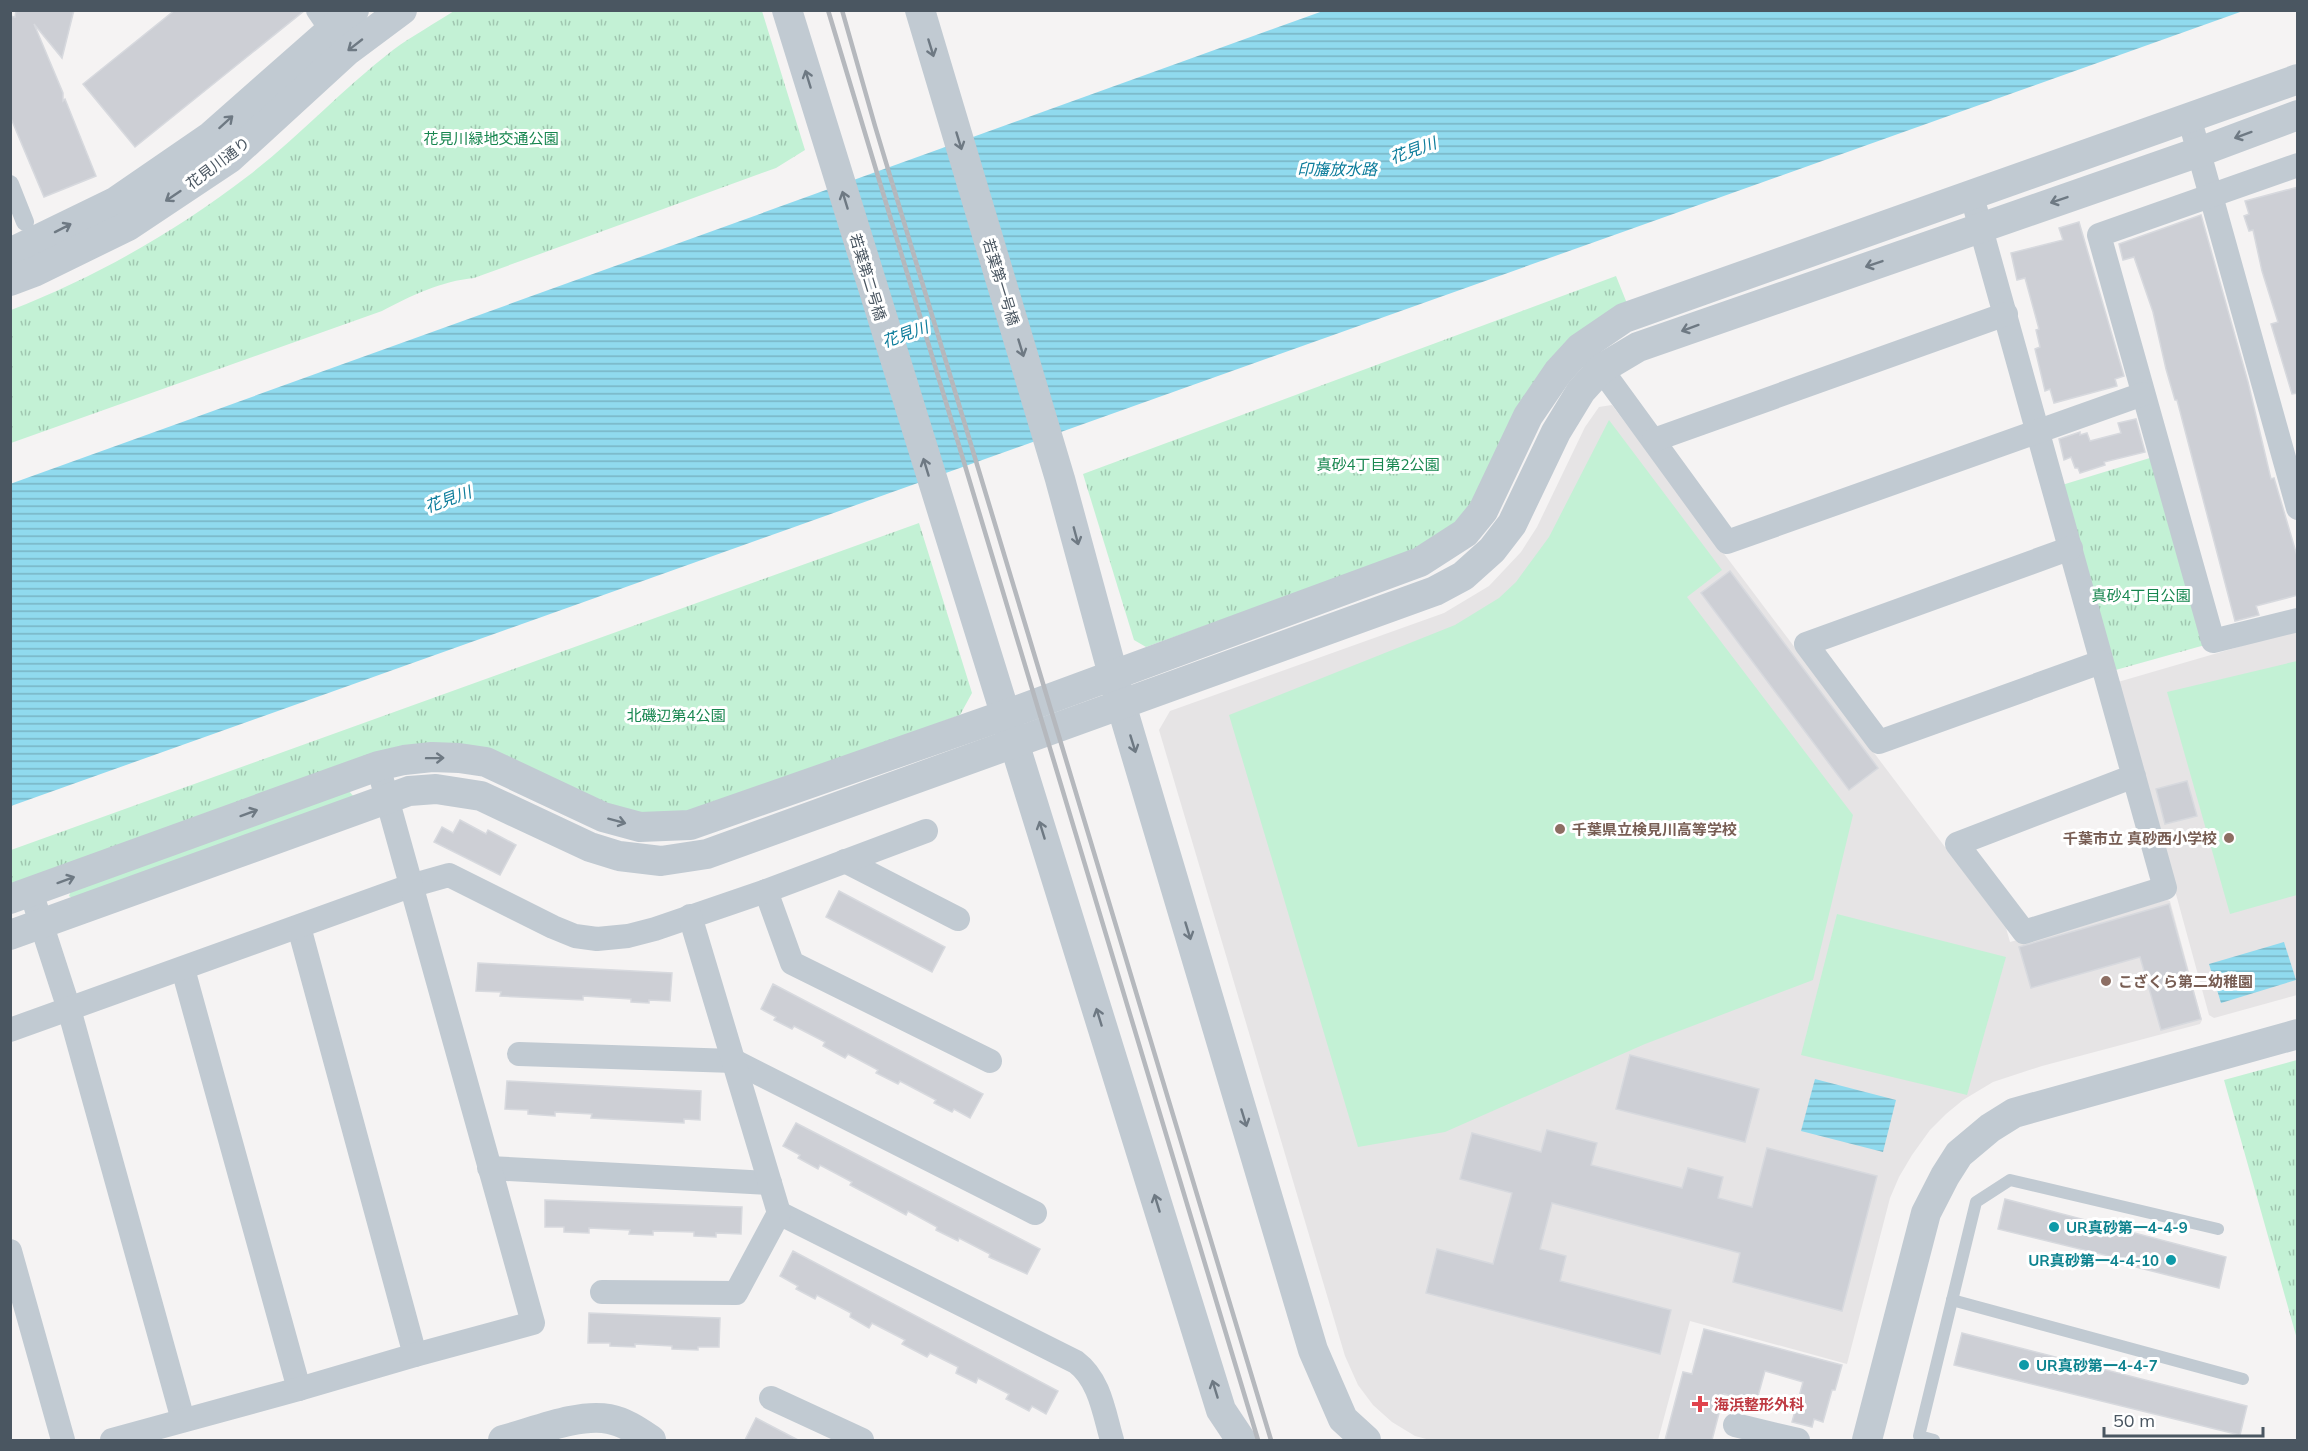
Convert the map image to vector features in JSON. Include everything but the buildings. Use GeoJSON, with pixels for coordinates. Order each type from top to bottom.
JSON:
{"type":"FeatureCollection","features":[{"type":"Feature","properties":{"kind":"street","name":"花見川通り"},"geometry":{"type":"LineString","coordinates":[[10,253],[115,202],[211,136],[325,20],[354,10]]}},
{"type":"Feature","properties":{"kind":"street","name":"花見川通り"},"geometry":{"type":"LineString","coordinates":[[10,281],[34,272],[129,226],[230,158],[347,51],[402,10]]}},
{"type":"Feature","properties":{"kind":"street","name":"若葉第二号橋"},"geometry":{"type":"LineString","coordinates":[[787,10],[944,523],[1015,744],[1221,1410],[1241,1440]]}},
{"type":"Feature","properties":{"kind":"street","name":"若葉第一号橋"},"geometry":{"type":"LineString","coordinates":[[920,10],[1060,479],[1121,704],[1313,1350],[1343,1419],[1366,1440]]}},
{"type":"Feature","properties":{"kind":"street"},"geometry":{"type":"LineString","coordinates":[[10,935],[409,790],[436,789],[482,796],[590,847],[619,856],[661,861],[707,854],[1435,591],[1463,576],[1492,550],[1512,524],[1556,432],[1581,391],[1591,358],[1624,318],[1971,193],[2298,79]]}},
{"type":"Feature","properties":{"kind":"street"},"geometry":{"type":"LineString","coordinates":[[183,1420],[69,1009],[43,924],[21,896],[378,766],[432,757],[486,762],[603,817],[640,827],[690,825],[1005,715],[1420,562],[1465,533],[1483,511],[1528,416],[1558,372],[1591,358],[1638,347],[2199,152],[2298,115]]}},
{"type":"Feature","properties":{"kind":"street"},"geometry":{"type":"LineString","coordinates":[[2189,117],[2298,508]]}},
{"type":"Feature","properties":{"kind":"street"},"geometry":{"type":"LineString","coordinates":[[2298,165],[2099,235],[2213,641],[2298,620]]}},
{"type":"Feature","properties":{"kind":"street"},"geometry":{"type":"LineString","coordinates":[[10,184],[25,222]]}},
{"type":"Feature","properties":{"kind":"street"},"geometry":{"type":"LineString","coordinates":[[1971,193],[2006,314],[2101,662],[2134,776],[2165,888],[2024,932],[1957,844],[2134,776]]}},
{"type":"Feature","properties":{"kind":"street"},"geometry":{"type":"LineString","coordinates":[[1654,440],[2006,314]]}},
{"type":"Feature","properties":{"kind":"street"},"geometry":{"type":"LineString","coordinates":[[1591,358],[1654,440],[1727,542],[2144,394]]}},
{"type":"Feature","properties":{"kind":"street"},"geometry":{"type":"LineString","coordinates":[[2071,548],[1806,644],[1879,742],[2101,662]]}},
{"type":"Feature","properties":{"kind":"street"},"geometry":{"type":"LineString","coordinates":[[112,1440],[533,1323],[385,798],[378,766]]}},
{"type":"Feature","properties":{"kind":"street"},"geometry":{"type":"LineString","coordinates":[[10,1030],[410,886],[449,875],[553,927],[575,936],[597,939],[628,936],[655,929],[766,891],[926,831]]}},
{"type":"Feature","properties":{"kind":"street"},"geometry":{"type":"LineString","coordinates":[[845,861],[958,919]]}},
{"type":"Feature","properties":{"kind":"street"},"geometry":{"type":"LineString","coordinates":[[766,891],[792,963],[990,1060]]}},
{"type":"Feature","properties":{"kind":"street"},"geometry":{"type":"LineString","coordinates":[[602,1292],[736,1293],[779,1213],[690,916]]}},
{"type":"Feature","properties":{"kind":"street"},"geometry":{"type":"LineString","coordinates":[[299,927],[415,1354]]}},
{"type":"Feature","properties":{"kind":"street"},"geometry":{"type":"LineString","coordinates":[[183,969],[299,1389]]}},
{"type":"Feature","properties":{"kind":"street"},"geometry":{"type":"LineString","coordinates":[[1867,1440],[1926,1213],[1944,1176],[1959,1154],[1990,1128],[2014,1113],[2298,1034]]}},
{"type":"Feature","properties":{"kind":"street"},"geometry":{"type":"LineString","coordinates":[[519,1054],[734,1061],[1035,1213]]}},
{"type":"Feature","properties":{"kind":"street"},"geometry":{"type":"LineString","coordinates":[[489,1168],[770,1183]]}},
{"type":"Feature","properties":{"kind":"street"},"geometry":{"type":"LineString","coordinates":[[779,1213],[1076,1362],[1093,1380],[1112,1440]]}},
{"type":"Feature","properties":{"kind":"street"},"geometry":{"type":"LineString","coordinates":[[10,1251],[63,1440]]}},
{"type":"Feature","properties":{"kind":"street"},"geometry":{"type":"LineString","coordinates":[[771,1398],[862,1440]]}},
{"type":"Feature","properties":{"kind":"street"},"geometry":{"type":"LineString","coordinates":[[503,1440],[583,1418],[609,1419],[629,1426],[651,1440]]}},
{"type":"Feature","properties":{"kind":"street"},"geometry":{"type":"LineString","coordinates":[[1735,1425],[1798,1440]]}},
{"type":"Feature","properties":{"kind":"lane"},"geometry":{"type":"LineString","coordinates":[[1934,1440],[1919,1436],[1976,1202],[2010,1180],[2218,1229]]}},
{"type":"Feature","properties":{"kind":"lane"},"geometry":{"type":"LineString","coordinates":[[1952,1300],[2243,1380]]}},
{"type":"Feature","properties":{"kind":"shaded area","name":"千葉県立検見川高等学校"},"geometry":{"type":"Polygon","coordinates":[[[1612,405],[2006,928],[2010,942],[2170,901],[2202,1020],[2200,1024],[2042,1066],[1993,1082],[1963,1100],[1946,1114],[1930,1130],[1912,1155],[1890,1198],[1847,1364],[1690,1321],[1658,1440],[1430,1440],[1415,1436],[1392,1422],[1373,1405],[1358,1385],[1345,1356],[1159,730],[1170,711],[1444,613],[1489,586],[1521,552],[1537,527],[1585,427],[1599,407],[1612,405]]]}},
{"type":"Feature","properties":{"kind":"shaded area","name":"千葉市立 真砂西小学校"},"geometry":{"type":"Polygon","coordinates":[[[2297,630],[2297,995],[2214,1018],[2209,1015],[2118,682],[2297,630]]]}},
{"type":"Feature","properties":{"kind":"green space","name":"花見川緑地交通公園"},"geometry":{"type":"Polygon","coordinates":[[[454,11],[762,11],[805,150],[776,168],[474,278],[450,282],[426,290],[382,311],[11,443],[11,310],[104,268],[192,216],[267,161],[393,50],[454,11]]]}},
{"type":"Feature","properties":{"kind":"green space","name":"真砂4丁目第2公園"},"geometry":{"type":"Polygon","coordinates":[[[1616,276],[1628,306],[1484,491],[1436,543],[1146,647],[1134,640],[1083,474],[1616,276]]]}},
{"type":"Feature","properties":{"kind":"green space"},"geometry":{"type":"Polygon","coordinates":[[[1609,420],[1722,570],[1687,597],[1853,815],[1813,980],[1645,1044],[1445,1132],[1358,1147],[1229,715],[1455,625],[1499,598],[1516,582],[1549,537],[1609,420]]]}},
{"type":"Feature","properties":{"kind":"green space","name":"真砂4丁目公園"},"geometry":{"type":"Polygon","coordinates":[[[2153,457],[2205,645],[2112,671],[2062,485],[2153,457]]]}},
{"type":"Feature","properties":{"kind":"green space","name":"北磯辺第4公園"},"geometry":{"type":"Polygon","coordinates":[[[919,523],[972,693],[960,715],[685,817],[645,817],[435,744],[11,891],[11,850],[919,523]]]}},
{"type":"Feature","properties":{"kind":"green space"},"geometry":{"type":"Polygon","coordinates":[[[2297,661],[2297,895],[2230,914],[2167,692],[2297,661]]]}},
{"type":"Feature","properties":{"kind":"green space"},"geometry":{"type":"Polygon","coordinates":[[[349,791],[354,797],[72,898],[69,896],[71,891],[349,791]]]}},
{"type":"Feature","properties":{"kind":"green space"},"geometry":{"type":"Polygon","coordinates":[[[1837,914],[2006,957],[1967,1095],[1801,1055],[1837,914]]]}},
{"type":"Feature","properties":{"kind":"green space"},"geometry":{"type":"Polygon","coordinates":[[[2298,1060],[2297,1339],[2224,1080],[2298,1060]]]}},
{"type":"Feature","properties":{"kind":"water","name":"印旛放水路"},"geometry":{"type":"Polygon","coordinates":[[[1323,11],[2243,11],[11,806],[10,484],[1323,11]]]}},
{"type":"Feature","properties":{"kind":"water"},"geometry":{"type":"Polygon","coordinates":[[[2284,942],[2296,980],[2221,1003],[2209,964],[2284,942]]]}},
{"type":"Feature","properties":{"kind":"water"},"geometry":{"type":"Polygon","coordinates":[[[1815,1079],[1896,1100],[1883,1152],[1801,1131],[1815,1079]]]}},
{"type":"Feature","properties":{"kind":"railway"},"geometry":{"type":"LineString","coordinates":[[828,10],[1258,1440]]}},
{"type":"Feature","properties":{"kind":"railway"},"geometry":{"type":"LineString","coordinates":[[842,10],[1271,1440]]}},
{"type":"Feature","properties":{"kind":"place","name":"千葉県立検見川高等学校"},"geometry":{"type":"Point","coordinates":[1560,829]}},
{"type":"Feature","properties":{"kind":"place","name":"千葉市立 真砂西小学校"},"geometry":{"type":"Point","coordinates":[2229,838]}},
{"type":"Feature","properties":{"kind":"place","name":"こざくら第二幼稚園"},"geometry":{"type":"Point","coordinates":[2106,981]}},
{"type":"Feature","properties":{"kind":"place","name":"UR真砂第一4-4-9"},"geometry":{"type":"Point","coordinates":[2054,1227]}},
{"type":"Feature","properties":{"kind":"place","name":"UR真砂第一4-4-10"},"geometry":{"type":"Point","coordinates":[2171,1260]}},
{"type":"Feature","properties":{"kind":"place","name":"UR真砂第一4-4-7"},"geometry":{"type":"Point","coordinates":[2024,1365]}},
{"type":"Feature","properties":{"kind":"place","name":"海浜整形外科"},"geometry":{"type":"Point","coordinates":[1700,1404]}},
{"type":"Feature","properties":{"kind":"water label","name":"花見川"},"geometry":{"type":"Point","coordinates":[1413,150]}},
{"type":"Feature","properties":{"kind":"water label","name":"花見川"},"geometry":{"type":"Point","coordinates":[905,334]}},
{"type":"Feature","properties":{"kind":"water label","name":"花見川"},"geometry":{"type":"Point","coordinates":[448,499]}}]}
